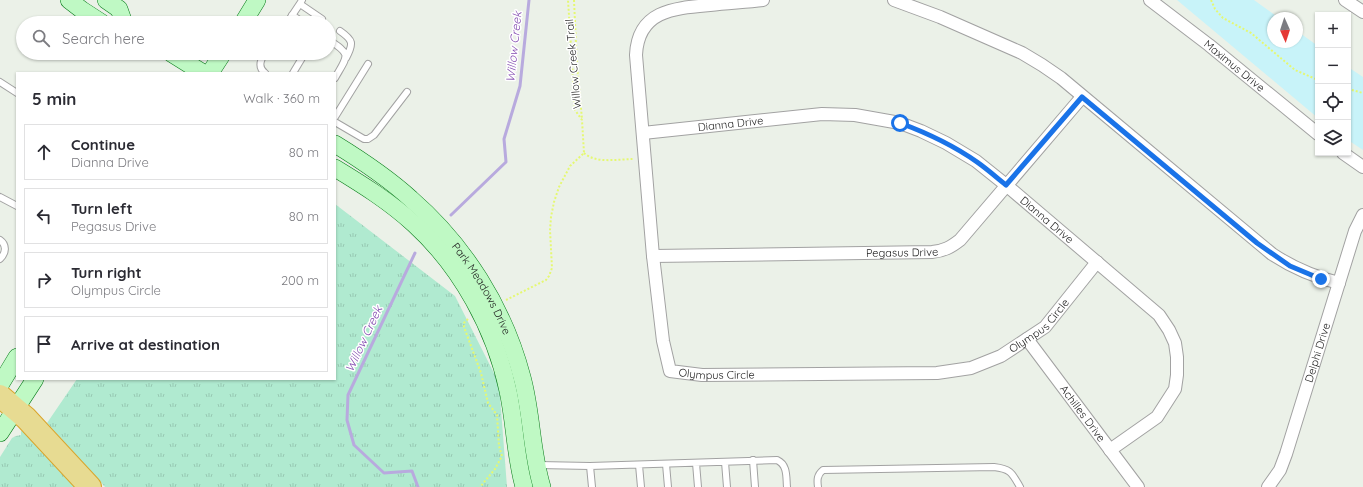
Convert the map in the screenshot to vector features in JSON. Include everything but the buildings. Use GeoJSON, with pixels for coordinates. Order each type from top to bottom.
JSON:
{"type":"FeatureCollection","features":[{"type":"Feature","properties":{"kind":"highway"},"geometry":{"type":"LineString","coordinates":[[8,402],[90,487]]}},
{"type":"Feature","properties":{"kind":"main road"},"geometry":{"type":"LineString","coordinates":[[69,0],[91,16]]}},
{"type":"Feature","properties":{"kind":"main road"},"geometry":{"type":"LineString","coordinates":[[96,0],[103,6],[110,3],[119,9],[122,16]]}},
{"type":"Feature","properties":{"kind":"main road"},"geometry":{"type":"LineString","coordinates":[[248,16],[258,0]]}},
{"type":"Feature","properties":{"kind":"main road"},"geometry":{"type":"LineString","coordinates":[[182,60],[200,72]]}},
{"type":"Feature","properties":{"kind":"main road"},"geometry":{"type":"LineString","coordinates":[[211,72],[218,60]]}},
{"type":"Feature","properties":{"kind":"main road","name":"Park Meadows Drive"},"geometry":{"type":"LineString","coordinates":[[336,145],[396,186],[426,212],[463,255],[484,286],[511,342],[522,375],[536,466],[542,487]]}},
{"type":"Feature","properties":{"kind":"main road","name":"Park Meadows Drive"},"geometry":{"type":"LineString","coordinates":[[336,169],[380,196],[415,225],[441,254],[463,284],[486,325],[504,372],[524,487]]}},
{"type":"Feature","properties":{"kind":"main road"},"geometry":{"type":"LineString","coordinates":[[0,384],[16,359]]}},
{"type":"Feature","properties":{"kind":"main road"},"geometry":{"type":"LineString","coordinates":[[0,433],[8,402],[34,380]]}},
{"type":"Feature","properties":{"kind":"street","name":"Olympus Circle"},"geometry":{"type":"LineString","coordinates":[[763,0],[682,7],[665,12],[653,19],[642,31],[636,44],[653,256],[663,340],[670,371],[702,375],[937,373],[971,368],[1001,356],[1045,327],[1096,262]]}},
{"type":"Feature","properties":{"kind":"street"},"geometry":{"type":"LineString","coordinates":[[894,0],[940,17],[1022,53],[1055,74],[1272,254],[1290,266],[1305,273],[1321,279],[1339,283]]}},
{"type":"Feature","properties":{"kind":"street","name":"Maximus Drive"},"geometry":{"type":"LineString","coordinates":[[1150,0],[1209,45],[1315,132]]}},
{"type":"Feature","properties":{"kind":"street"},"geometry":{"type":"LineString","coordinates":[[1345,0],[1363,12]]}},
{"type":"Feature","properties":{"kind":"street","name":"Pegasus Drive"},"geometry":{"type":"LineString","coordinates":[[653,256],[942,251],[960,240],[1082,97]]}},
{"type":"Feature","properties":{"kind":"street","name":"Dianna Drive"},"geometry":{"type":"LineString","coordinates":[[643,133],[822,114],[855,115],[900,123],[946,143],[976,161],[1159,315],[1169,330],[1177,357],[1175,389],[1157,416],[1110,450]]}},
{"type":"Feature","properties":{"kind":"street"},"geometry":{"type":"LineString","coordinates":[[1347,156],[1363,167]]}},
{"type":"Feature","properties":{"kind":"street","name":"Delphi Drive"},"geometry":{"type":"LineString","coordinates":[[1268,487],[1280,470],[1286,454],[1355,231],[1363,215]]}},
{"type":"Feature","properties":{"kind":"street","name":"Achilles Drive"},"geometry":{"type":"LineString","coordinates":[[1027,339],[1138,487]]}},
{"type":"Feature","properties":{"kind":"lane"},"geometry":{"type":"LineString","coordinates":[[292,15],[301,2],[318,16]]}},
{"type":"Feature","properties":{"kind":"lane"},"geometry":{"type":"LineString","coordinates":[[336,76],[351,50],[351,42],[347,36],[340,31]]}},
{"type":"Feature","properties":{"kind":"lane"},"geometry":{"type":"LineString","coordinates":[[336,44],[343,49],[346,58]]}},
{"type":"Feature","properties":{"kind":"lane"},"geometry":{"type":"LineString","coordinates":[[261,60],[260,65],[264,72]]}},
{"type":"Feature","properties":{"kind":"lane"},"geometry":{"type":"LineString","coordinates":[[294,72],[301,60]]}},
{"type":"Feature","properties":{"kind":"lane"},"geometry":{"type":"LineString","coordinates":[[336,115],[368,64]]}},
{"type":"Feature","properties":{"kind":"lane"},"geometry":{"type":"LineString","coordinates":[[0,82],[16,92]]}},
{"type":"Feature","properties":{"kind":"lane"},"geometry":{"type":"LineString","coordinates":[[336,123],[364,139],[368,139],[374,135],[408,92]]}},
{"type":"Feature","properties":{"kind":"lane"},"geometry":{"type":"LineString","coordinates":[[0,197],[16,205]]}},
{"type":"Feature","properties":{"kind":"lane"},"geometry":{"type":"LineString","coordinates":[[0,240],[4,242],[5,246],[5,252],[0,259]]}},
{"type":"Feature","properties":{"kind":"lane"},"geometry":{"type":"LineString","coordinates":[[753,460],[755,487]]}},
{"type":"Feature","properties":{"kind":"lane"},"geometry":{"type":"LineString","coordinates":[[536,466],[639,465],[777,460],[780,461],[785,468],[787,487]]}},
{"type":"Feature","properties":{"kind":"lane"},"geometry":{"type":"LineString","coordinates":[[725,462],[727,487]]}},
{"type":"Feature","properties":{"kind":"lane"},"geometry":{"type":"LineString","coordinates":[[696,463],[698,487]]}},
{"type":"Feature","properties":{"kind":"lane"},"geometry":{"type":"LineString","coordinates":[[666,464],[668,487]]}},
{"type":"Feature","properties":{"kind":"lane"},"geometry":{"type":"LineString","coordinates":[[639,465],[641,487]]}},
{"type":"Feature","properties":{"kind":"lane"},"geometry":{"type":"LineString","coordinates":[[590,466],[592,487]]}},
{"type":"Feature","properties":{"kind":"lane"},"geometry":{"type":"LineString","coordinates":[[818,487],[817,479],[823,470],[994,467],[1007,468],[1014,476],[1020,487]]}},
{"type":"Feature","properties":{"kind":"path","name":"Willow Creek Trail"},"geometry":{"type":"LineString","coordinates":[[568,0],[575,110],[582,120],[584,153]]}},
{"type":"Feature","properties":{"kind":"path"},"geometry":{"type":"LineString","coordinates":[[574,0],[577,66],[582,120]]}},
{"type":"Feature","properties":{"kind":"path"},"geometry":{"type":"LineString","coordinates":[[1211,0],[1215,9],[1223,18],[1251,33],[1295,70],[1315,79]]}},
{"type":"Feature","properties":{"kind":"path"},"geometry":{"type":"LineString","coordinates":[[1351,90],[1363,93]]}},
{"type":"Feature","properties":{"kind":"path"},"geometry":{"type":"LineString","coordinates":[[501,302],[546,280],[549,276],[552,268],[550,230],[551,217],[554,202],[570,166],[584,153],[589,158],[596,159],[646,159]]}},
{"type":"Feature","properties":{"kind":"path"},"geometry":{"type":"LineString","coordinates":[[466,320],[464,326],[481,373],[488,403],[497,415],[499,446],[502,456],[496,469],[480,487]]}},
{"type":"Feature","properties":{"kind":"green space"},"geometry":{"type":"Polygon","coordinates":[[[336,205],[455,296],[499,383],[507,487],[105,487],[47,423],[76,380],[336,380],[336,205]]]}},
{"type":"Feature","properties":{"kind":"green space"},"geometry":{"type":"Polygon","coordinates":[[[21,431],[25,432],[76,487],[0,487],[0,457],[12,438],[21,435],[21,431]]]}},
{"type":"Feature","properties":{"kind":"shaded area"},"geometry":{"type":"Polygon","coordinates":[[[1177,0],[1254,0],[1271,12],[1267,12],[1267,48],[1303,48],[1303,35],[1315,44],[1315,115],[1177,0]]]}},
{"type":"Feature","properties":{"kind":"shaded area"},"geometry":{"type":"Polygon","coordinates":[[[1351,69],[1363,77],[1363,150],[1351,142],[1351,69]]]}},
{"type":"Feature","properties":{"kind":"waterway","name":"Willow Creek"},"geometry":{"type":"LineString","coordinates":[[451,215],[506,162],[504,139],[520,86],[529,0]]}},
{"type":"Feature","properties":{"kind":"waterway","name":"Willow Creek"},"geometry":{"type":"LineString","coordinates":[[415,253],[348,395],[347,420],[354,445],[384,473],[412,471],[418,487]]}},
{"type":"Feature","properties":{"kind":"route"},"geometry":{"type":"LineString","coordinates":[[900,123],[946,143],[976,161],[1006,185],[1082,97],[1257,243],[1290,266],[1321,279]]}}]}
